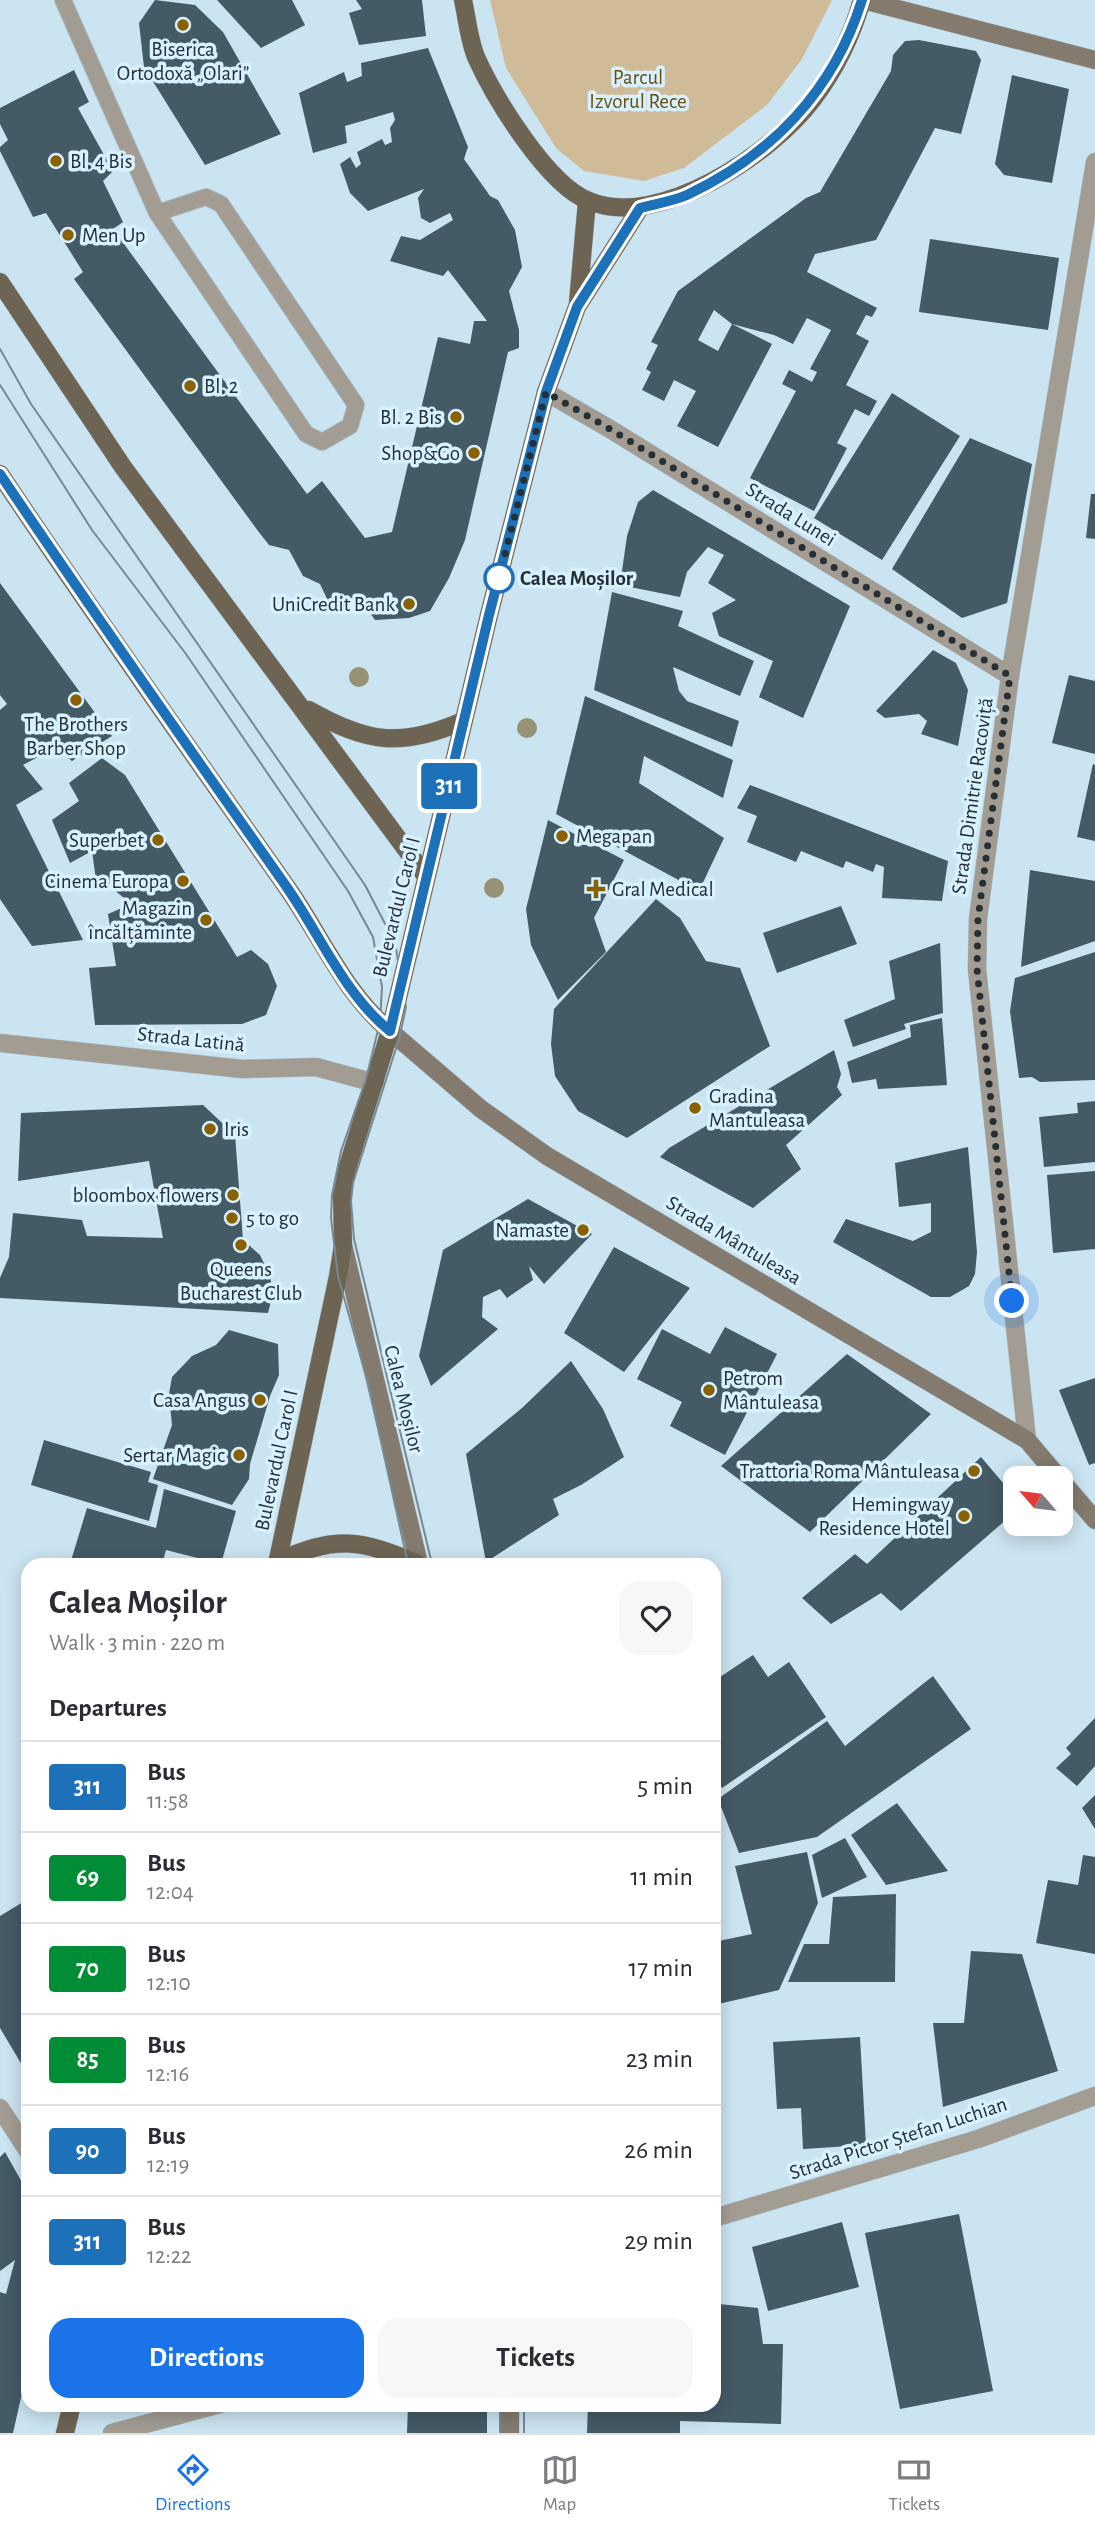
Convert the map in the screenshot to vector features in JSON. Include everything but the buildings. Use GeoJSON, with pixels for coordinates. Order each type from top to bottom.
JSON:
{"type":"FeatureCollection","features":[{"type":"Feature","properties":{"kind":"main road"},"geometry":{"type":"LineString","coordinates":[[463,0],[475,54],[506,116],[550,168],[587,201],[615,208],[640,208],[685,195],[757,154],[813,100],[852,34],[862,0]]}},
{"type":"Feature","properties":{"kind":"main road","name":"Bulevardul Carol I"},"geometry":{"type":"LineString","coordinates":[[577,307],[587,201]]}},
{"type":"Feature","properties":{"kind":"main road","name":"Bulevardul Carol I"},"geometry":{"type":"LineString","coordinates":[[278,1558],[342,1245],[342,1196],[347,1169],[390,1031],[425,875],[546,392],[577,307],[640,208]]}},
{"type":"Feature","properties":{"kind":"main road"},"geometry":{"type":"LineString","coordinates":[[0,282],[122,467],[304,707],[425,875]]}},
{"type":"Feature","properties":{"kind":"main road"},"geometry":{"type":"LineString","coordinates":[[0,474],[95,617],[290,891],[359,997],[390,1031]]}},
{"type":"Feature","properties":{"kind":"main road"},"geometry":{"type":"LineString","coordinates":[[304,707],[338,727],[377,740],[421,737],[463,721]]}},
{"type":"Feature","properties":{"kind":"main road"},"geometry":{"type":"LineString","coordinates":[[288,1558],[312,1547],[350,1541],[403,1558]]}},
{"type":"Feature","properties":{"kind":"main road"},"geometry":{"type":"LineString","coordinates":[[65,2433],[70,2412]]}},
{"type":"Feature","properties":{"kind":"street"},"geometry":{"type":"LineString","coordinates":[[862,0],[1095,60]]}},
{"type":"Feature","properties":{"kind":"street","name":"Strada Dimitrie Racoviță"},"geometry":{"type":"LineString","coordinates":[[1027,1440],[977,969],[978,919],[1010,676],[1095,162]]}},
{"type":"Feature","properties":{"kind":"street","name":"Strada Lunei"},"geometry":{"type":"LineString","coordinates":[[546,392],[1010,676]]}},
{"type":"Feature","properties":{"kind":"street","name":"Strada Mântuleasa"},"geometry":{"type":"LineString","coordinates":[[390,1031],[481,1110],[547,1156],[1027,1440],[1049,1466]]}},
{"type":"Feature","properties":{"kind":"street","name":"Strada Latină"},"geometry":{"type":"LineString","coordinates":[[0,1043],[242,1069],[316,1067],[375,1083]]}},
{"type":"Feature","properties":{"kind":"street","name":"Calea Moșilor"},"geometry":{"type":"LineString","coordinates":[[342,1245],[417,1558]]}},
{"type":"Feature","properties":{"kind":"street","name":"Strada Mântuleasa"},"geometry":{"type":"LineString","coordinates":[[1073,1494],[1095,1520]]}},
{"type":"Feature","properties":{"kind":"street","name":"Strada Pictor Ștefan Luchian"},"geometry":{"type":"LineString","coordinates":[[721,2216],[978,2138],[1095,2096]]}},
{"type":"Feature","properties":{"kind":"street"},"geometry":{"type":"LineString","coordinates":[[0,2108],[21,2140]]}},
{"type":"Feature","properties":{"kind":"street"},"geometry":{"type":"LineString","coordinates":[[112,2433],[190,2412]]}},
{"type":"Feature","properties":{"kind":"street"},"geometry":{"type":"LineString","coordinates":[[510,2412],[510,2433]]}},
{"type":"Feature","properties":{"kind":"lane"},"geometry":{"type":"LineString","coordinates":[[63,0],[157,212],[306,434],[323,442],[350,426],[356,405],[221,204],[206,197],[157,212]]}},
{"type":"Feature","properties":{"kind":"green space","name":"Parcul Izvorul Rece"},"geometry":{"type":"Polygon","coordinates":[[[490,0],[832,0],[802,59],[767,105],[684,168],[644,181],[584,171],[556,148],[506,68],[490,0]]]}},
{"type":"Feature","properties":{"kind":"tram line"},"geometry":{"type":"LineString","coordinates":[[0,349],[31,404],[365,885],[395,943],[406,1007],[399,1039],[353,1183],[351,1201],[354,1239],[431,1558]]}},
{"type":"Feature","properties":{"kind":"tram line"},"geometry":{"type":"LineString","coordinates":[[0,385],[92,530],[186,654],[348,891],[373,937],[382,987],[380,1022],[366,1079],[341,1151],[332,1195],[331,1218],[338,1276],[369,1387],[407,1558]]}},
{"type":"Feature","properties":{"kind":"tram line"},"geometry":{"type":"LineString","coordinates":[[500,2412],[500,2433]]}},
{"type":"Feature","properties":{"kind":"tram line"},"geometry":{"type":"LineString","coordinates":[[524,2412],[524,2433]]}},
{"type":"Feature","properties":{"kind":"bus line","name":"311"},"geometry":{"type":"LineString","coordinates":[[0,474],[95,617],[290,891],[359,997],[390,1031],[425,875],[546,392],[577,307],[640,208],[685,195],[757,154],[813,100],[852,34],[862,0]]}},
{"type":"Feature","properties":{"kind":"place","name":"Biserica Ortodoxă „Olari”"},"geometry":{"type":"Point","coordinates":[183,25]}},
{"type":"Feature","properties":{"kind":"place","name":"Bl. 4 Bis"},"geometry":{"type":"Point","coordinates":[56,161]}},
{"type":"Feature","properties":{"kind":"place","name":"Men Up"},"geometry":{"type":"Point","coordinates":[68,235]}},
{"type":"Feature","properties":{"kind":"place","name":"Bl. 2"},"geometry":{"type":"Point","coordinates":[190,386]}},
{"type":"Feature","properties":{"kind":"place","name":"Bl. 2 Bis"},"geometry":{"type":"Point","coordinates":[456,417]}},
{"type":"Feature","properties":{"kind":"place","name":"Shop&Go"},"geometry":{"type":"Point","coordinates":[474,453]}},
{"type":"Feature","properties":{"kind":"place","name":"Calea Moșilor"},"geometry":{"type":"Point","coordinates":[499,578]}},
{"type":"Feature","properties":{"kind":"place","name":"UniCredit Bank"},"geometry":{"type":"Point","coordinates":[409,604]}},
{"type":"Feature","properties":{"kind":"place","name":"The Brothers Barber Shop"},"geometry":{"type":"Point","coordinates":[76,700]}},
{"type":"Feature","properties":{"kind":"place","name":"Megapan"},"geometry":{"type":"Point","coordinates":[562,836]}},
{"type":"Feature","properties":{"kind":"place","name":"Superbet"},"geometry":{"type":"Point","coordinates":[158,840]}},
{"type":"Feature","properties":{"kind":"place","name":"Cinema Europa"},"geometry":{"type":"Point","coordinates":[183,881]}},
{"type":"Feature","properties":{"kind":"place","name":"Gral Medical"},"geometry":{"type":"Point","coordinates":[596,889]}},
{"type":"Feature","properties":{"kind":"place","name":"Magazin încălțăminte"},"geometry":{"type":"Point","coordinates":[206,920]}},
{"type":"Feature","properties":{"kind":"place","name":"Gradina Mantuleasa"},"geometry":{"type":"Point","coordinates":[695,1108]}},
{"type":"Feature","properties":{"kind":"place","name":"Iris"},"geometry":{"type":"Point","coordinates":[210,1129]}},
{"type":"Feature","properties":{"kind":"place","name":"bloombox flowers"},"geometry":{"type":"Point","coordinates":[233,1195]}},
{"type":"Feature","properties":{"kind":"place","name":"5 to go"},"geometry":{"type":"Point","coordinates":[232,1218]}},
{"type":"Feature","properties":{"kind":"place","name":"Namaste"},"geometry":{"type":"Point","coordinates":[583,1230]}},
{"type":"Feature","properties":{"kind":"place","name":"Queens Bucharest Club"},"geometry":{"type":"Point","coordinates":[241,1245]}},
{"type":"Feature","properties":{"kind":"place","name":"Petrom Mântuleasa"},"geometry":{"type":"Point","coordinates":[709,1390]}},
{"type":"Feature","properties":{"kind":"place","name":"Casa Angus"},"geometry":{"type":"Point","coordinates":[260,1400]}},
{"type":"Feature","properties":{"kind":"place","name":"Sertar Magic"},"geometry":{"type":"Point","coordinates":[239,1455]}},
{"type":"Feature","properties":{"kind":"place","name":"Trattoria Roma Mântuleasa"},"geometry":{"type":"Point","coordinates":[974,1471]}},
{"type":"Feature","properties":{"kind":"place","name":"Hemingway Residence Hotel"},"geometry":{"type":"Point","coordinates":[964,1516]}},
{"type":"Feature","properties":{"kind":"route"},"geometry":{"type":"LineString","coordinates":[[499,578],[546,392],[1010,676],[978,919],[977,969],[1012,1301]]}}]}
